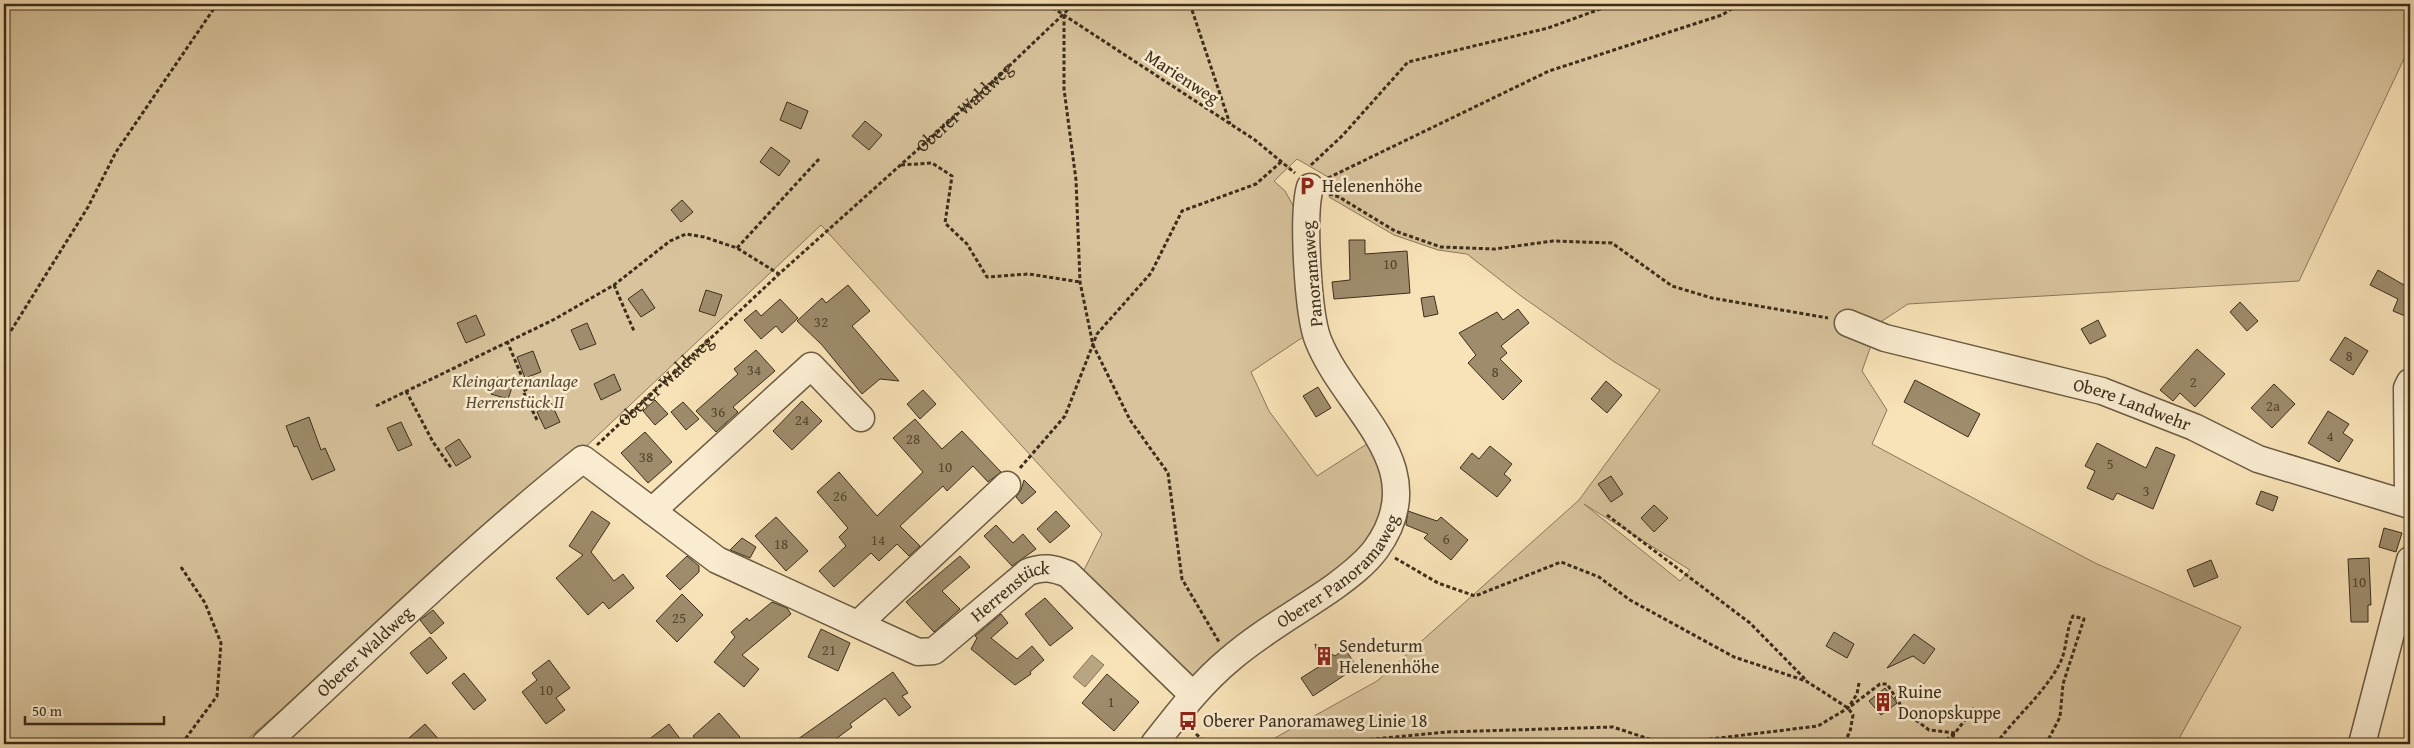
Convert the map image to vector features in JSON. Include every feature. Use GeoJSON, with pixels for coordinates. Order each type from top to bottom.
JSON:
{"type":"FeatureCollection","features":[{"type":"Feature","properties":{"kind":"street","name":"Panoramaweg"},"geometry":{"type":"LineString","coordinates":[[1306,178],[1310,302],[1313,325],[1328,359]]}},
{"type":"Feature","properties":{"kind":"street","name":"Obere Landwehr"},"geometry":{"type":"LineString","coordinates":[[1848,323],[1885,338],[2102,392],[2194,428],[2258,459],[2410,504]]}},
{"type":"Feature","properties":{"kind":"street","name":"Oberer Panoramaweg"},"geometry":{"type":"LineString","coordinates":[[1154,744],[1193,695],[1230,659],[1354,572],[1376,549],[1389,526],[1396,490],[1396,480],[1384,445],[1328,359]]}},
{"type":"Feature","properties":{"kind":"street"},"geometry":{"type":"LineString","coordinates":[[652,512],[811,366],[861,418]]}},
{"type":"Feature","properties":{"kind":"street"},"geometry":{"type":"LineString","coordinates":[[2410,382],[2407,388],[2407,398],[2408,492],[2410,495]]}},
{"type":"Feature","properties":{"kind":"street","name":"Herrenstück"},"geometry":{"type":"LineString","coordinates":[[583,459],[717,560],[918,652],[934,652],[1028,572],[1040,567],[1053,568],[1068,574],[1193,695]]}},
{"type":"Feature","properties":{"kind":"street","name":"Oberer Waldweg"},"geometry":{"type":"LineString","coordinates":[[265,744],[441,581],[583,459]]}},
{"type":"Feature","properties":{"kind":"street"},"geometry":{"type":"LineString","coordinates":[[858,624],[1007,484]]}},
{"type":"Feature","properties":{"kind":"street"},"geometry":{"type":"LineString","coordinates":[[2362,744],[2410,560]]}},
{"type":"Feature","properties":{"kind":"path"},"geometry":{"type":"LineString","coordinates":[[4,342],[88,207],[116,152],[217,4]]}},
{"type":"Feature","properties":{"kind":"path","name":"Marienweg"},"geometry":{"type":"LineString","coordinates":[[1047,4],[1255,140],[1281,162],[1395,231],[1441,247],[1495,248],[1553,241],[1612,243],[1672,286],[1712,298],[1774,307],[1848,323]]}},
{"type":"Feature","properties":{"kind":"path","name":"Oberer Waldweg"},"geometry":{"type":"LineString","coordinates":[[583,459],[779,274],[1074,4]]}},
{"type":"Feature","properties":{"kind":"path"},"geometry":{"type":"LineString","coordinates":[[1190,4],[1231,125]]}},
{"type":"Feature","properties":{"kind":"path"},"geometry":{"type":"LineString","coordinates":[[1306,178],[1408,62],[1548,28],[1614,4]]}},
{"type":"Feature","properties":{"kind":"path"},"geometry":{"type":"LineString","coordinates":[[1306,178],[1549,71],[1722,15],[1739,4]]}},
{"type":"Feature","properties":{"kind":"path"},"geometry":{"type":"LineString","coordinates":[[1064,14],[1064,89],[1076,180],[1080,282],[1093,345],[1130,420],[1168,473],[1182,579],[1230,659]]}},
{"type":"Feature","properties":{"kind":"path"},"geometry":{"type":"LineString","coordinates":[[738,248],[818,159]]}},
{"type":"Feature","properties":{"kind":"path"},"geometry":{"type":"LineString","coordinates":[[1007,484],[1065,416],[1097,334],[1151,273],[1182,211],[1256,184],[1281,162]]}},
{"type":"Feature","properties":{"kind":"path"},"geometry":{"type":"LineString","coordinates":[[900,165],[932,163],[952,176],[944,223],[967,244],[987,277],[1029,274],[1080,282]]}},
{"type":"Feature","properties":{"kind":"path"},"geometry":{"type":"LineString","coordinates":[[376,406],[555,319],[614,285],[670,241],[686,234],[704,237],[738,248],[779,274]]}},
{"type":"Feature","properties":{"kind":"path"},"geometry":{"type":"LineString","coordinates":[[614,285],[634,331]]}},
{"type":"Feature","properties":{"kind":"path"},"geometry":{"type":"LineString","coordinates":[[508,341],[527,389],[523,391],[538,422]]}},
{"type":"Feature","properties":{"kind":"path"},"geometry":{"type":"LineString","coordinates":[[406,391],[433,442],[452,469]]}},
{"type":"Feature","properties":{"kind":"path"},"geometry":{"type":"LineString","coordinates":[[1607,515],[1750,623],[1806,681],[1848,708],[1853,715],[1850,732],[1843,744]]}},
{"type":"Feature","properties":{"kind":"path"},"geometry":{"type":"LineString","coordinates":[[1400,561],[1438,583],[1476,596],[1561,562],[1599,577],[1630,600],[1734,657],[1806,681]]}},
{"type":"Feature","properties":{"kind":"path"},"geometry":{"type":"LineString","coordinates":[[181,567],[205,603],[221,643],[217,696],[186,738],[184,744]]}},
{"type":"Feature","properties":{"kind":"path"},"geometry":{"type":"LineString","coordinates":[[1996,744],[2042,689],[2061,660],[2068,625],[2073,616],[2084,619],[2063,684],[2060,717],[2046,744]]}},
{"type":"Feature","properties":{"kind":"path"},"geometry":{"type":"LineString","coordinates":[[1848,708],[1857,694],[1859,683]]}},
{"type":"Feature","properties":{"kind":"path"},"geometry":{"type":"LineString","coordinates":[[1670,744],[1818,726],[1848,708],[1880,684],[1887,684],[1900,704],[1900,708],[1929,730],[1955,732]]}},
{"type":"Feature","properties":{"kind":"path"},"geometry":{"type":"LineString","coordinates":[[1941,744],[1955,732],[1974,708]]}},
{"type":"Feature","properties":{"kind":"path"},"geometry":{"type":"LineString","coordinates":[[1344,744],[1354,741],[1446,732],[1613,728],[1664,744]]}},
{"type":"Feature","properties":{"kind":"path"},"geometry":{"type":"LineString","coordinates":[[1951,744],[1955,732]]}},
{"type":"Feature","properties":{"kind":"path"},"geometry":{"type":"LineString","coordinates":[[1196,734],[1207,744]]}},
{"type":"Feature","properties":{"kind":"green space","name":"Kleingartenanlage Herrenstück II"},"geometry":{"type":"Polygon","coordinates":[[[4,4],[2410,4],[2410,46],[2299,281],[1908,304],[1879,323],[1862,371],[1887,410],[1872,444],[2095,563],[2241,627],[2176,744],[1264,744],[1377,681],[1579,500],[1660,390],[1613,361],[1521,296],[1467,254],[1438,250],[1394,235],[1329,197],[1335,181],[1297,159],[1274,181],[1285,191],[1295,209],[1312,331],[1251,372],[1269,411],[1317,476],[1373,440],[1387,504],[1366,551],[1188,682],[1082,574],[1102,534],[821,225],[560,471],[524,497],[242,744],[4,744],[4,4]],[[1584,504],[1680,581],[1690,570],[1584,504]]]}},
{"type":"Feature","properties":{"kind":"shaded area"},"geometry":{"type":"Polygon","coordinates":[[[1092,655],[1104,665],[1085,687],[1073,677],[1092,655]]]}},
{"type":"Feature","properties":{"kind":"building"},"geometry":{"type":"Polygon","coordinates":[[[787,102],[808,111],[801,129],[780,120],[787,102]]]}},
{"type":"Feature","properties":{"kind":"building"},"geometry":{"type":"Polygon","coordinates":[[[865,121],[882,135],[869,150],[852,136],[865,121]]]}},
{"type":"Feature","properties":{"kind":"building"},"geometry":{"type":"Polygon","coordinates":[[[771,147],[790,161],[779,176],[760,162],[771,147]]]}},
{"type":"Feature","properties":{"kind":"building"},"geometry":{"type":"Polygon","coordinates":[[[682,200],[693,212],[681,222],[671,210],[682,200]]]}},
{"type":"Feature","properties":{"kind":"building"},"geometry":{"type":"Polygon","coordinates":[[[1349,240],[1365,240],[1365,254],[1407,251],[1410,293],[1334,299],[1332,282],[1350,280],[1349,240]]]}},
{"type":"Feature","properties":{"kind":"building"},"geometry":{"type":"Polygon","coordinates":[[[2378,270],[2404,285],[2410,271],[2410,318],[2393,311],[2398,299],[2370,285],[2378,270]]]}},
{"type":"Feature","properties":{"kind":"building"},"geometry":{"type":"Polygon","coordinates":[[[848,285],[870,311],[852,326],[899,381],[880,379],[862,394],[822,345],[797,321],[822,298],[826,303],[848,285]]]}},
{"type":"Feature","properties":{"kind":"building"},"geometry":{"type":"Polygon","coordinates":[[[642,289],[655,308],[641,317],[628,299],[642,289]]]}},
{"type":"Feature","properties":{"kind":"building"},"geometry":{"type":"Polygon","coordinates":[[[706,290],[722,295],[715,316],[699,311],[706,290]]]}},
{"type":"Feature","properties":{"kind":"building"},"geometry":{"type":"Polygon","coordinates":[[[1434,296],[1438,314],[1424,317],[1421,298],[1434,296]]]}},
{"type":"Feature","properties":{"kind":"building"},"geometry":{"type":"Polygon","coordinates":[[[780,299],[798,318],[782,333],[776,326],[761,339],[744,320],[756,310],[761,316],[780,299]]]}},
{"type":"Feature","properties":{"kind":"building"},"geometry":{"type":"Polygon","coordinates":[[[2240,302],[2258,321],[2247,331],[2230,312],[2240,302]]]}},
{"type":"Feature","properties":{"kind":"building"},"geometry":{"type":"Polygon","coordinates":[[[1518,309],[1529,323],[1501,346],[1507,353],[1500,359],[1522,381],[1503,400],[1468,363],[1476,355],[1459,333],[1497,312],[1503,320],[1518,309]]]}},
{"type":"Feature","properties":{"kind":"building"},"geometry":{"type":"Polygon","coordinates":[[[476,315],[485,335],[466,343],[457,323],[476,315]]]}},
{"type":"Feature","properties":{"kind":"building"},"geometry":{"type":"Polygon","coordinates":[[[2098,320],[2106,336],[2090,344],[2081,329],[2098,320]]]}},
{"type":"Feature","properties":{"kind":"building"},"geometry":{"type":"Polygon","coordinates":[[[587,323],[596,344],[580,350],[571,330],[587,323]]]}},
{"type":"Feature","properties":{"kind":"building"},"geometry":{"type":"Polygon","coordinates":[[[2345,337],[2368,351],[2353,375],[2330,360],[2345,337]]]}},
{"type":"Feature","properties":{"kind":"building"},"geometry":{"type":"Polygon","coordinates":[[[2197,349],[2225,374],[2195,407],[2180,393],[2173,401],[2160,390],[2197,349]]]}},
{"type":"Feature","properties":{"kind":"building"},"geometry":{"type":"Polygon","coordinates":[[[756,350],[775,371],[733,407],[738,412],[716,432],[696,411],[738,374],[734,369],[756,350]]]}},
{"type":"Feature","properties":{"kind":"building"},"geometry":{"type":"Polygon","coordinates":[[[533,351],[541,372],[525,378],[517,357],[533,351]]]}},
{"type":"Feature","properties":{"kind":"building"},"geometry":{"type":"Polygon","coordinates":[[[614,374],[621,390],[601,400],[594,384],[614,374]]]}},
{"type":"Feature","properties":{"kind":"building"},"geometry":{"type":"Polygon","coordinates":[[[497,377],[514,382],[508,399],[491,394],[497,377]]]}},
{"type":"Feature","properties":{"kind":"building"},"geometry":{"type":"Polygon","coordinates":[[[1915,380],[1980,414],[1968,437],[1904,402],[1915,380]]]}},
{"type":"Feature","properties":{"kind":"building"},"geometry":{"type":"Polygon","coordinates":[[[1606,381],[1622,395],[1607,413],[1591,399],[1606,381]]]}},
{"type":"Feature","properties":{"kind":"building"},"geometry":{"type":"Polygon","coordinates":[[[2274,384],[2295,404],[2272,428],[2251,408],[2274,384]]]}},
{"type":"Feature","properties":{"kind":"building"},"geometry":{"type":"Polygon","coordinates":[[[1318,387],[1331,408],[1316,417],[1303,396],[1318,387]]]}},
{"type":"Feature","properties":{"kind":"building"},"geometry":{"type":"Polygon","coordinates":[[[923,390],[936,404],[920,419],[907,404],[923,390]]]}},
{"type":"Feature","properties":{"kind":"building"},"geometry":{"type":"Polygon","coordinates":[[[655,400],[668,414],[655,425],[643,411],[655,400]]]}},
{"type":"Feature","properties":{"kind":"building"},"geometry":{"type":"Polygon","coordinates":[[[802,401],[822,421],[792,450],[773,431],[802,401]]]}},
{"type":"Feature","properties":{"kind":"building"},"geometry":{"type":"Polygon","coordinates":[[[683,402],[699,419],[686,430],[671,412],[683,402]]]}},
{"type":"Feature","properties":{"kind":"building"},"geometry":{"type":"Polygon","coordinates":[[[551,403],[560,422],[545,429],[537,412],[551,403]]]}},
{"type":"Feature","properties":{"kind":"building"},"geometry":{"type":"Polygon","coordinates":[[[2328,411],[2349,424],[2343,433],[2353,440],[2339,462],[2308,443],[2328,411]]]}},
{"type":"Feature","properties":{"kind":"building"},"geometry":{"type":"Polygon","coordinates":[[[309,417],[321,450],[325,448],[335,470],[312,480],[297,446],[294,447],[286,426],[309,417]]]}},
{"type":"Feature","properties":{"kind":"building"},"geometry":{"type":"Polygon","coordinates":[[[915,419],[942,449],[962,431],[1001,472],[988,482],[973,466],[947,491],[943,486],[900,526],[920,546],[909,556],[897,544],[879,561],[871,553],[834,587],[819,571],[846,546],[839,537],[848,528],[817,492],[839,472],[877,516],[923,472],[893,438],[915,419]]]}},
{"type":"Feature","properties":{"kind":"building"},"geometry":{"type":"Polygon","coordinates":[[[401,422],[412,445],[398,451],[387,428],[401,422]]]}},
{"type":"Feature","properties":{"kind":"building"},"geometry":{"type":"Polygon","coordinates":[[[645,432],[672,462],[648,483],[621,453],[645,432]]]}},
{"type":"Feature","properties":{"kind":"building"},"geometry":{"type":"Polygon","coordinates":[[[459,439],[471,457],[456,466],[445,448],[459,439]]]}},
{"type":"Feature","properties":{"kind":"building"},"geometry":{"type":"Polygon","coordinates":[[[2097,443],[2146,468],[2156,447],[2175,455],[2153,509],[2117,493],[2113,500],[2087,488],[2095,471],[2085,466],[2097,443]]]}},
{"type":"Feature","properties":{"kind":"building"},"geometry":{"type":"Polygon","coordinates":[[[1490,446],[1512,464],[1504,474],[1511,480],[1497,497],[1460,468],[1472,453],[1479,459],[1490,446]]]}},
{"type":"Feature","properties":{"kind":"building"},"geometry":{"type":"Polygon","coordinates":[[[1611,476],[1623,494],[1611,502],[1598,484],[1611,476]]]}},
{"type":"Feature","properties":{"kind":"building"},"geometry":{"type":"Polygon","coordinates":[[[1024,480],[1036,492],[1022,504],[1016,497],[1021,490],[1024,480]]]}},
{"type":"Feature","properties":{"kind":"building"},"geometry":{"type":"Polygon","coordinates":[[[2261,491],[2278,497],[2273,511],[2256,504],[2261,491]]]}},
{"type":"Feature","properties":{"kind":"building"},"geometry":{"type":"Polygon","coordinates":[[[1654,505],[1668,518],[1654,532],[1641,518],[1654,505]]]}},
{"type":"Feature","properties":{"kind":"building"},"geometry":{"type":"Polygon","coordinates":[[[592,511],[610,523],[591,552],[614,581],[623,574],[634,588],[609,609],[603,602],[588,615],[556,578],[583,555],[569,546],[592,511]]]}},
{"type":"Feature","properties":{"kind":"building"},"geometry":{"type":"Polygon","coordinates":[[[1056,511],[1070,526],[1050,543],[1037,529],[1056,511]]]}},
{"type":"Feature","properties":{"kind":"building"},"geometry":{"type":"Polygon","coordinates":[[[1408,511],[1437,521],[1441,517],[1468,540],[1451,560],[1424,538],[1428,534],[1406,525],[1408,511]]]}},
{"type":"Feature","properties":{"kind":"building"},"geometry":{"type":"Polygon","coordinates":[[[776,517],[808,551],[786,571],[755,536],[776,517]]]}},
{"type":"Feature","properties":{"kind":"building"},"geometry":{"type":"Polygon","coordinates":[[[996,525],[1013,543],[1023,534],[1036,549],[1012,566],[984,536],[996,525]]]}},
{"type":"Feature","properties":{"kind":"building"},"geometry":{"type":"Polygon","coordinates":[[[2384,528],[2402,533],[2396,552],[2379,547],[2384,528]]]}},
{"type":"Feature","properties":{"kind":"building"},"geometry":{"type":"Polygon","coordinates":[[[742,538],[756,547],[750,558],[730,550],[742,538]]]}},
{"type":"Feature","properties":{"kind":"building"},"geometry":{"type":"Polygon","coordinates":[[[687,556],[699,566],[699,572],[680,590],[666,576],[687,556]]]}},
{"type":"Feature","properties":{"kind":"building"},"geometry":{"type":"Polygon","coordinates":[[[960,556],[970,567],[942,591],[960,609],[934,632],[906,602],[960,556]]]}},
{"type":"Feature","properties":{"kind":"building"},"geometry":{"type":"Polygon","coordinates":[[[2369,558],[2371,605],[2368,605],[2368,622],[2351,622],[2348,559],[2369,558]]]}},
{"type":"Feature","properties":{"kind":"building"},"geometry":{"type":"Polygon","coordinates":[[[2211,560],[2218,577],[2194,587],[2187,570],[2211,560]]]}},
{"type":"Feature","properties":{"kind":"building"},"geometry":{"type":"Polygon","coordinates":[[[682,594],[703,615],[677,642],[656,621],[682,594]]]}},
{"type":"Feature","properties":{"kind":"building"},"geometry":{"type":"Polygon","coordinates":[[[1045,598],[1073,628],[1050,646],[1025,614],[1045,598]]]}},
{"type":"Feature","properties":{"kind":"building"},"geometry":{"type":"Polygon","coordinates":[[[772,602],[787,608],[791,614],[742,655],[759,669],[744,687],[714,662],[735,637],[731,632],[747,618],[749,621],[772,602]]]}},
{"type":"Feature","properties":{"kind":"building"},"geometry":{"type":"Polygon","coordinates":[[[433,610],[444,623],[431,634],[420,620],[433,610]]]}},
{"type":"Feature","properties":{"kind":"building"},"geometry":{"type":"Polygon","coordinates":[[[1001,614],[1008,623],[991,638],[1017,659],[1032,646],[1044,660],[1030,672],[1031,674],[1015,685],[971,649],[977,638],[975,636],[1001,614]]]}},
{"type":"Feature","properties":{"kind":"building"},"geometry":{"type":"Polygon","coordinates":[[[821,629],[850,643],[838,671],[808,657],[821,629]]]}},
{"type":"Feature","properties":{"kind":"building"},"geometry":{"type":"Polygon","coordinates":[[[1834,632],[1854,644],[1847,658],[1826,646],[1834,632]]]}},
{"type":"Feature","properties":{"kind":"building"},"geometry":{"type":"Polygon","coordinates":[[[1914,634],[1935,649],[1924,664],[1913,656],[1887,668],[1914,634]]]}},
{"type":"Feature","properties":{"kind":"building"},"geometry":{"type":"Polygon","coordinates":[[[430,637],[447,658],[427,674],[410,653],[430,637]]]}},
{"type":"Feature","properties":{"kind":"building"},"geometry":{"type":"Polygon","coordinates":[[[1315,644],[1335,656],[1345,649],[1357,667],[1313,696],[1301,678],[1320,666],[1315,644]]]}},
{"type":"Feature","properties":{"kind":"building"},"geometry":{"type":"Polygon","coordinates":[[[549,660],[570,688],[556,698],[565,710],[546,724],[522,692],[537,680],[532,673],[549,660]]]}},
{"type":"Feature","properties":{"kind":"building"},"geometry":{"type":"Polygon","coordinates":[[[893,672],[908,693],[902,696],[911,707],[899,716],[885,698],[850,724],[852,727],[829,744],[791,744],[893,672]]]}},
{"type":"Feature","properties":{"kind":"building"},"geometry":{"type":"Polygon","coordinates":[[[464,673],[486,700],[474,710],[452,683],[464,673]]]}},
{"type":"Feature","properties":{"kind":"building"},"geometry":{"type":"Polygon","coordinates":[[[1107,674],[1139,702],[1114,731],[1082,703],[1107,674]]]}},
{"type":"Feature","properties":{"kind":"building","name":"Ruine Donopskuppe"},"geometry":{"type":"Polygon","coordinates":[[[1885,688],[1897,703],[1881,715],[1869,701],[1885,688]]]}},
{"type":"Feature","properties":{"kind":"building"},"geometry":{"type":"Polygon","coordinates":[[[719,713],[740,737],[731,744],[700,744],[693,736],[719,713]]]}},
{"type":"Feature","properties":{"kind":"building"},"geometry":{"type":"Polygon","coordinates":[[[425,724],[443,744],[402,744],[425,724]]]}},
{"type":"Feature","properties":{"kind":"building"},"geometry":{"type":"Polygon","coordinates":[[[669,724],[684,744],[643,744],[669,724]]]}},
{"type":"Feature","properties":{"kind":"place","name":"Helenenhöhe"},"geometry":{"type":"Point","coordinates":[1307,186]}},
{"type":"Feature","properties":{"kind":"place","name":"Sendeturm Helenenhöhe"},"geometry":{"type":"Point","coordinates":[1324,656]}},
{"type":"Feature","properties":{"kind":"place","name":"Ruine Donopskuppe"},"geometry":{"type":"Point","coordinates":[1883,702]}},
{"type":"Feature","properties":{"kind":"place","name":"Oberer Panoramaweg Linie 18"},"geometry":{"type":"Point","coordinates":[1188,721]}}]}
